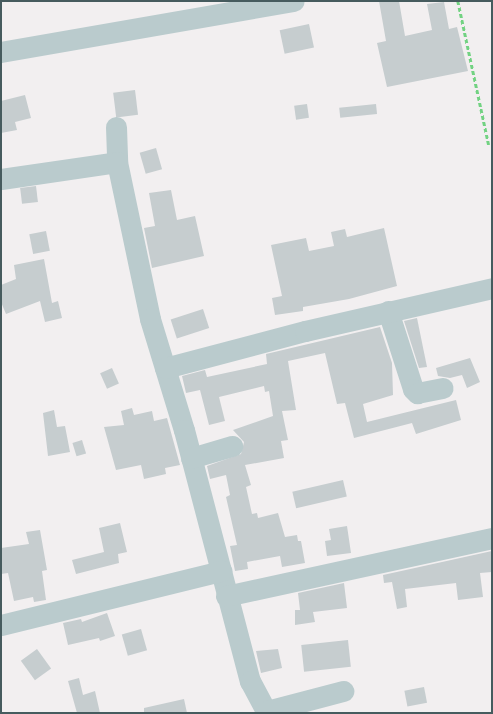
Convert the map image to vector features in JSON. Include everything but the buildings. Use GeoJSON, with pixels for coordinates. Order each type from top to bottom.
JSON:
{"type":"FeatureCollection","features":[{"type":"Feature","properties":{"kind":"street"},"geometry":{"type":"LineString","coordinates":[[1,52],[216,8],[294,1]]}},
{"type":"Feature","properties":{"kind":"street"},"geometry":{"type":"LineString","coordinates":[[116,127],[117,162],[150,319],[191,458],[226,596],[250,680],[267,712],[343,691]]}},
{"type":"Feature","properties":{"kind":"street"},"geometry":{"type":"LineString","coordinates":[[1,179],[117,162]]}},
{"type":"Feature","properties":{"kind":"street"},"geometry":{"type":"LineString","coordinates":[[165,368],[388,311],[492,288]]}},
{"type":"Feature","properties":{"kind":"street"},"geometry":{"type":"LineString","coordinates":[[388,311],[413,388],[417,393],[443,388]]}},
{"type":"Feature","properties":{"kind":"street"},"geometry":{"type":"LineString","coordinates":[[191,458],[232,446]]}},
{"type":"Feature","properties":{"kind":"street"},"geometry":{"type":"LineString","coordinates":[[226,596],[492,538]]}},
{"type":"Feature","properties":{"kind":"street"},"geometry":{"type":"LineString","coordinates":[[1,625],[221,571]]}},
{"type":"Feature","properties":{"kind":"path"},"geometry":{"type":"LineString","coordinates":[[458,1],[489,145]]}}]}
